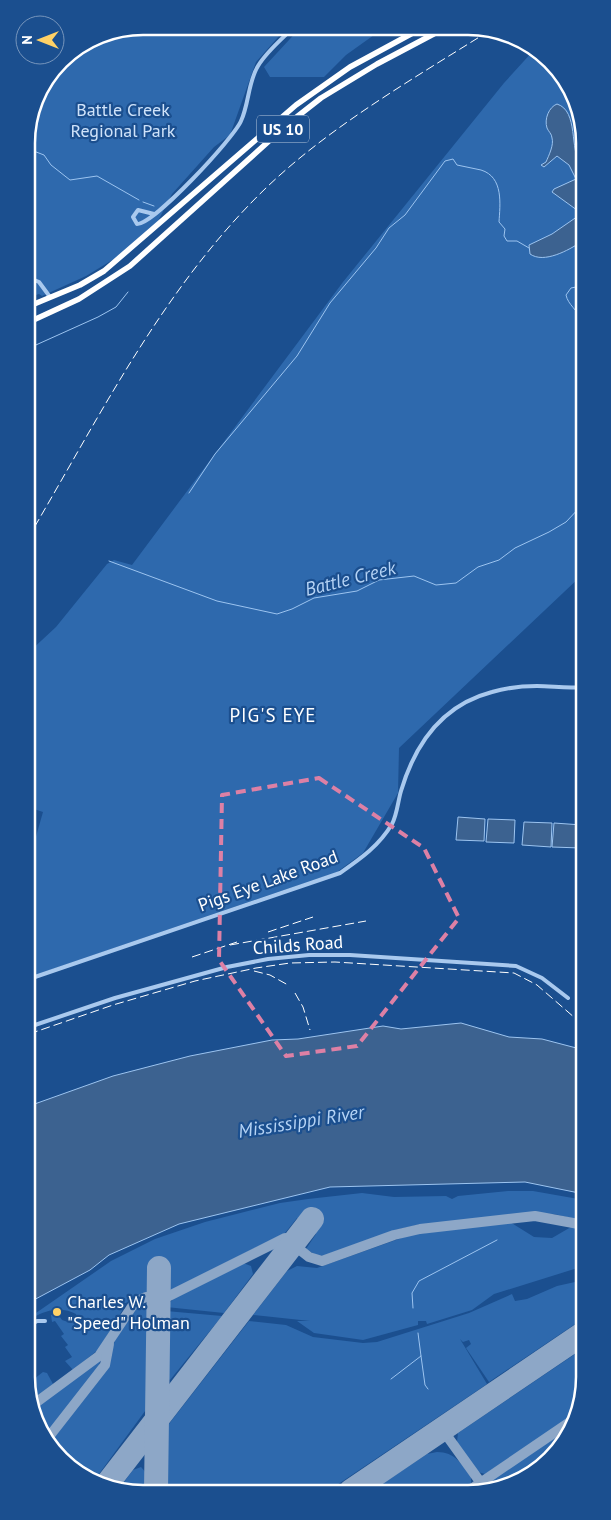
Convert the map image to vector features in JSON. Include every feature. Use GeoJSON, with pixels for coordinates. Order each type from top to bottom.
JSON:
{"type":"FeatureCollection","features":[{"type":"Feature","properties":{"kind":"highway","name":"US 10"},"geometry":{"type":"LineString","coordinates":[[35,304],[92,278],[137,244],[296,104],[350,67],[409,35]]}},
{"type":"Feature","properties":{"kind":"highway","name":"US 10"},"geometry":{"type":"LineString","coordinates":[[35,319],[79,299],[130,266],[289,123],[321,98],[377,64],[432,35]]}},
{"type":"Feature","properties":{"kind":"street"},"geometry":{"type":"LineString","coordinates":[[154,214],[138,210],[133,217],[135,223],[139,224],[154,214],[185,187],[228,141],[241,122],[257,68],[286,35]]}},
{"type":"Feature","properties":{"kind":"street"},"geometry":{"type":"LineString","coordinates":[[35,280],[39,282],[50,297]]}},
{"type":"Feature","properties":{"kind":"street","name":"Pigs Eye Lake Road"},"geometry":{"type":"LineString","coordinates":[[35,977],[340,873],[372,850],[393,822],[401,791],[415,753],[426,737],[455,709],[473,698],[509,688],[535,686],[576,687]]}},
{"type":"Feature","properties":{"kind":"street","name":"Childs Road"},"geometry":{"type":"LineString","coordinates":[[35,1025],[115,998],[208,972],[268,959],[310,955],[350,954],[516,966],[542,978],[568,998]]}},
{"type":"Feature","properties":{"kind":"street"},"geometry":{"type":"LineString","coordinates":[[35,1322],[45,1321]]}},
{"type":"Feature","properties":{"kind":"highlighted area"},"geometry":{"type":"Polygon","coordinates":[[[319,778],[424,848],[459,918],[357,1046],[286,1056],[219,960],[222,795],[319,778]]]}},
{"type":"Feature","properties":{"kind":"green space","name":"Battle Creek Regional Park"},"geometry":{"type":"Polygon","coordinates":[[[143,35],[280,35],[256,62],[230,135],[214,147],[172,194],[158,221],[114,259],[86,276],[42,296],[39,294],[35,295],[35,136],[41,108],[49,89],[57,77],[89,49],[122,37],[143,35]]]}},
{"type":"Feature","properties":{"kind":"green space"},"geometry":{"type":"Polygon","coordinates":[[[294,35],[374,35],[346,55],[324,77],[270,77],[264,67],[294,35]]]}},
{"type":"Feature","properties":{"kind":"green space"},"geometry":{"type":"Polygon","coordinates":[[[530,55],[554,77],[562,89],[568,102],[575,129],[576,581],[399,748],[398,793],[363,853],[337,872],[35,975],[35,840],[43,812],[35,809],[35,646],[56,627],[107,564],[114,560],[132,565],[343,282],[504,83],[530,55]]]}},
{"type":"Feature","properties":{"kind":"green space"},"geometry":{"type":"Polygon","coordinates":[[[508,1191],[533,1191],[576,1199],[576,1219],[554,1214],[526,1213],[417,1225],[395,1230],[323,1256],[316,1255],[306,1249],[316,1234],[311,1227],[314,1221],[309,1217],[304,1222],[297,1218],[285,1233],[166,1293],[166,1268],[150,1268],[150,1292],[137,1295],[126,1303],[112,1302],[112,1305],[125,1306],[99,1349],[73,1370],[65,1361],[72,1357],[65,1347],[68,1345],[61,1336],[64,1334],[55,1321],[52,1322],[51,1315],[57,1313],[62,1320],[71,1323],[77,1319],[76,1314],[66,1310],[55,1310],[35,1316],[35,1314],[111,1261],[155,1239],[205,1222],[280,1203],[362,1193],[394,1197],[446,1196],[452,1199],[458,1196],[508,1191]]]}},
{"type":"Feature","properties":{"kind":"green space"},"geometry":{"type":"Polygon","coordinates":[[[510,1222],[534,1237],[552,1238],[571,1227],[576,1228],[576,1268],[494,1294],[472,1310],[427,1324],[426,1321],[418,1321],[418,1325],[363,1340],[314,1333],[297,1321],[310,1321],[253,1315],[287,1271],[297,1266],[317,1268],[410,1235],[510,1222]]]}},
{"type":"Feature","properties":{"kind":"green space"},"geometry":{"type":"Polygon","coordinates":[[[243,1263],[251,1266],[253,1274],[224,1313],[166,1307],[174,1298],[243,1263]]]}},
{"type":"Feature","properties":{"kind":"green space"},"geometry":{"type":"Polygon","coordinates":[[[576,1282],[576,1323],[489,1382],[466,1348],[471,1344],[469,1340],[463,1342],[460,1339],[487,1384],[337,1485],[164,1485],[165,1429],[249,1321],[286,1325],[313,1337],[363,1343],[377,1342],[469,1313],[512,1294],[515,1301],[527,1299],[557,1286],[576,1282]]]}},
{"type":"Feature","properties":{"kind":"green space"},"geometry":{"type":"Polygon","coordinates":[[[135,1307],[147,1308],[149,1311],[148,1407],[98,1475],[77,1463],[54,1438],[107,1368],[115,1340],[135,1307]]]}},
{"type":"Feature","properties":{"kind":"green space"},"geometry":{"type":"Polygon","coordinates":[[[166,1311],[222,1316],[170,1380],[165,1377],[166,1311]]]}},
{"type":"Feature","properties":{"kind":"green space"},"geometry":{"type":"Polygon","coordinates":[[[576,1353],[576,1384],[567,1419],[485,1474],[478,1472],[457,1442],[458,1433],[576,1353]]]}},
{"type":"Feature","properties":{"kind":"green space"},"geometry":{"type":"Polygon","coordinates":[[[101,1359],[98,1368],[49,1430],[39,1405],[101,1359]]]}},
{"type":"Feature","properties":{"kind":"green space"},"geometry":{"type":"Polygon","coordinates":[[[43,1372],[47,1373],[53,1384],[37,1396],[35,1378],[43,1372]]]}},
{"type":"Feature","properties":{"kind":"green space"},"geometry":{"type":"Polygon","coordinates":[[[559,1435],[554,1443],[528,1467],[516,1474],[490,1482],[559,1435]]]}},
{"type":"Feature","properties":{"kind":"green space"},"geometry":{"type":"Polygon","coordinates":[[[437,1452],[453,1456],[471,1477],[471,1484],[380,1485],[427,1454],[437,1452]]]}},
{"type":"Feature","properties":{"kind":"green space"},"geometry":{"type":"Polygon","coordinates":[[[141,1467],[148,1475],[147,1485],[123,1483],[133,1470],[141,1467]]]}},
{"type":"Feature","properties":{"kind":"water"},"geometry":{"type":"Polygon","coordinates":[[[557,104],[564,108],[571,122],[576,154],[576,179],[569,165],[557,156],[544,167],[541,165],[546,162],[551,150],[552,137],[546,125],[547,117],[557,104]]]}},
{"type":"Feature","properties":{"kind":"water"},"geometry":{"type":"Polygon","coordinates":[[[576,179],[576,209],[552,192],[554,189],[576,179]]]}},
{"type":"Feature","properties":{"kind":"water"},"geometry":{"type":"Polygon","coordinates":[[[576,217],[576,245],[549,257],[536,257],[530,254],[529,245],[552,234],[576,217]]]}},
{"type":"Feature","properties":{"kind":"water"},"geometry":{"type":"Polygon","coordinates":[[[458,817],[485,819],[484,841],[456,840],[458,817]]]}},
{"type":"Feature","properties":{"kind":"water"},"geometry":{"type":"Polygon","coordinates":[[[488,819],[515,820],[514,843],[486,842],[488,819]]]}},
{"type":"Feature","properties":{"kind":"water"},"geometry":{"type":"Polygon","coordinates":[[[524,822],[552,823],[551,847],[522,845],[524,822]]]}},
{"type":"Feature","properties":{"kind":"water"},"geometry":{"type":"Polygon","coordinates":[[[554,823],[576,825],[576,848],[552,847],[554,823]]]}},
{"type":"Feature","properties":{"kind":"water","name":"Mississippi River"},"geometry":{"type":"Polygon","coordinates":[[[461,1023],[509,1037],[542,1039],[576,1048],[576,1192],[525,1182],[330,1187],[179,1224],[109,1255],[90,1270],[35,1299],[35,1104],[113,1076],[190,1056],[272,1040],[298,1039],[383,1026],[401,1029],[461,1023]]]}},
{"type":"Feature","properties":{"kind":"waterway","name":"Battle Creek"},"geometry":{"type":"LineString","coordinates":[[35,152],[44,155],[51,165],[70,180],[97,176],[139,200]]}},
{"type":"Feature","properties":{"kind":"waterway"},"geometry":{"type":"LineString","coordinates":[[189,493],[215,454],[297,356],[330,303],[376,248],[389,228],[405,215],[445,161],[453,159],[457,165],[481,170],[494,179],[499,192],[499,222],[505,229],[504,236],[507,241],[517,241],[529,248]]}},
{"type":"Feature","properties":{"kind":"waterway","name":"Battle Creek"},"geometry":{"type":"LineString","coordinates":[[143,202],[154,206]]}},
{"type":"Feature","properties":{"kind":"waterway","name":"Battle Creek"},"geometry":{"type":"LineString","coordinates":[[576,287],[571,288],[566,295],[576,311]]}},
{"type":"Feature","properties":{"kind":"waterway","name":"Battle Creek"},"geometry":{"type":"LineString","coordinates":[[35,345],[116,307],[128,292]]}},
{"type":"Feature","properties":{"kind":"waterway","name":"Battle Creek"},"geometry":{"type":"LineString","coordinates":[[109,561],[217,601],[277,614],[314,598],[357,591],[379,580],[414,576],[436,585],[456,583],[478,567],[499,560],[515,548],[566,522],[576,511]]}},
{"type":"Feature","properties":{"kind":"waterway"},"geometry":{"type":"LineString","coordinates":[[413,1308],[412,1293],[419,1281],[497,1240]]}},
{"type":"Feature","properties":{"kind":"waterway"},"geometry":{"type":"LineString","coordinates":[[391,1379],[421,1356],[418,1333]]}},
{"type":"Feature","properties":{"kind":"waterway"},"geometry":{"type":"LineString","coordinates":[[421,1356],[425,1385],[428,1389]]}},
{"type":"Feature","properties":{"kind":"taxiway"},"geometry":{"type":"LineString","coordinates":[[38,1401],[99,1356],[135,1302],[146,1297],[167,1297],[285,1238],[309,1257],[322,1261],[394,1235],[420,1229],[535,1216],[576,1224]]}},
{"type":"Feature","properties":{"kind":"taxiway"},"geometry":{"type":"LineString","coordinates":[[51,1434],[105,1365],[109,1344]]}},
{"type":"Feature","properties":{"kind":"taxiway"},"geometry":{"type":"LineString","coordinates":[[478,1484],[565,1426]]}},
{"type":"Feature","properties":{"kind":"taxiway"},"geometry":{"type":"LineString","coordinates":[[442,1429],[482,1484]]}},
{"type":"Feature","properties":{"kind":"runway"},"geometry":{"type":"LineString","coordinates":[[110,1480],[312,1219]]}},
{"type":"Feature","properties":{"kind":"runway"},"geometry":{"type":"LineString","coordinates":[[156,1485],[159,1268]]}},
{"type":"Feature","properties":{"kind":"runway"},"geometry":{"type":"LineString","coordinates":[[360,1485],[576,1338]]}},
{"type":"Feature","properties":{"kind":"railway"},"geometry":{"type":"LineString","coordinates":[[35,526],[108,399],[165,309],[196,266],[230,226],[267,187],[319,143],[375,103],[481,36]]}},
{"type":"Feature","properties":{"kind":"railway"},"geometry":{"type":"LineString","coordinates":[[268,932],[313,917]]}},
{"type":"Feature","properties":{"kind":"railway"},"geometry":{"type":"LineString","coordinates":[[230,945],[366,921]]}},
{"type":"Feature","properties":{"kind":"railway"},"geometry":{"type":"LineString","coordinates":[[192,957],[237,942]]}},
{"type":"Feature","properties":{"kind":"railway"},"geometry":{"type":"LineString","coordinates":[[35,1032],[113,1005],[195,981],[290,963],[335,962],[514,973],[537,985],[576,1019]]}},
{"type":"Feature","properties":{"kind":"railway"},"geometry":{"type":"LineString","coordinates":[[254,971],[270,975],[288,985]]}},
{"type":"Feature","properties":{"kind":"railway"},"geometry":{"type":"LineString","coordinates":[[295,993],[303,1007],[310,1030]]}},
{"type":"Feature","properties":{"kind":"place","name":"Charles W. \"Speed\" Holman"},"geometry":{"type":"Point","coordinates":[57,1312]}},
{"type":"Feature","properties":{"kind":"district","name":"PIG'S EYE"},"geometry":{"type":"Point","coordinates":[273,715]}}]}
